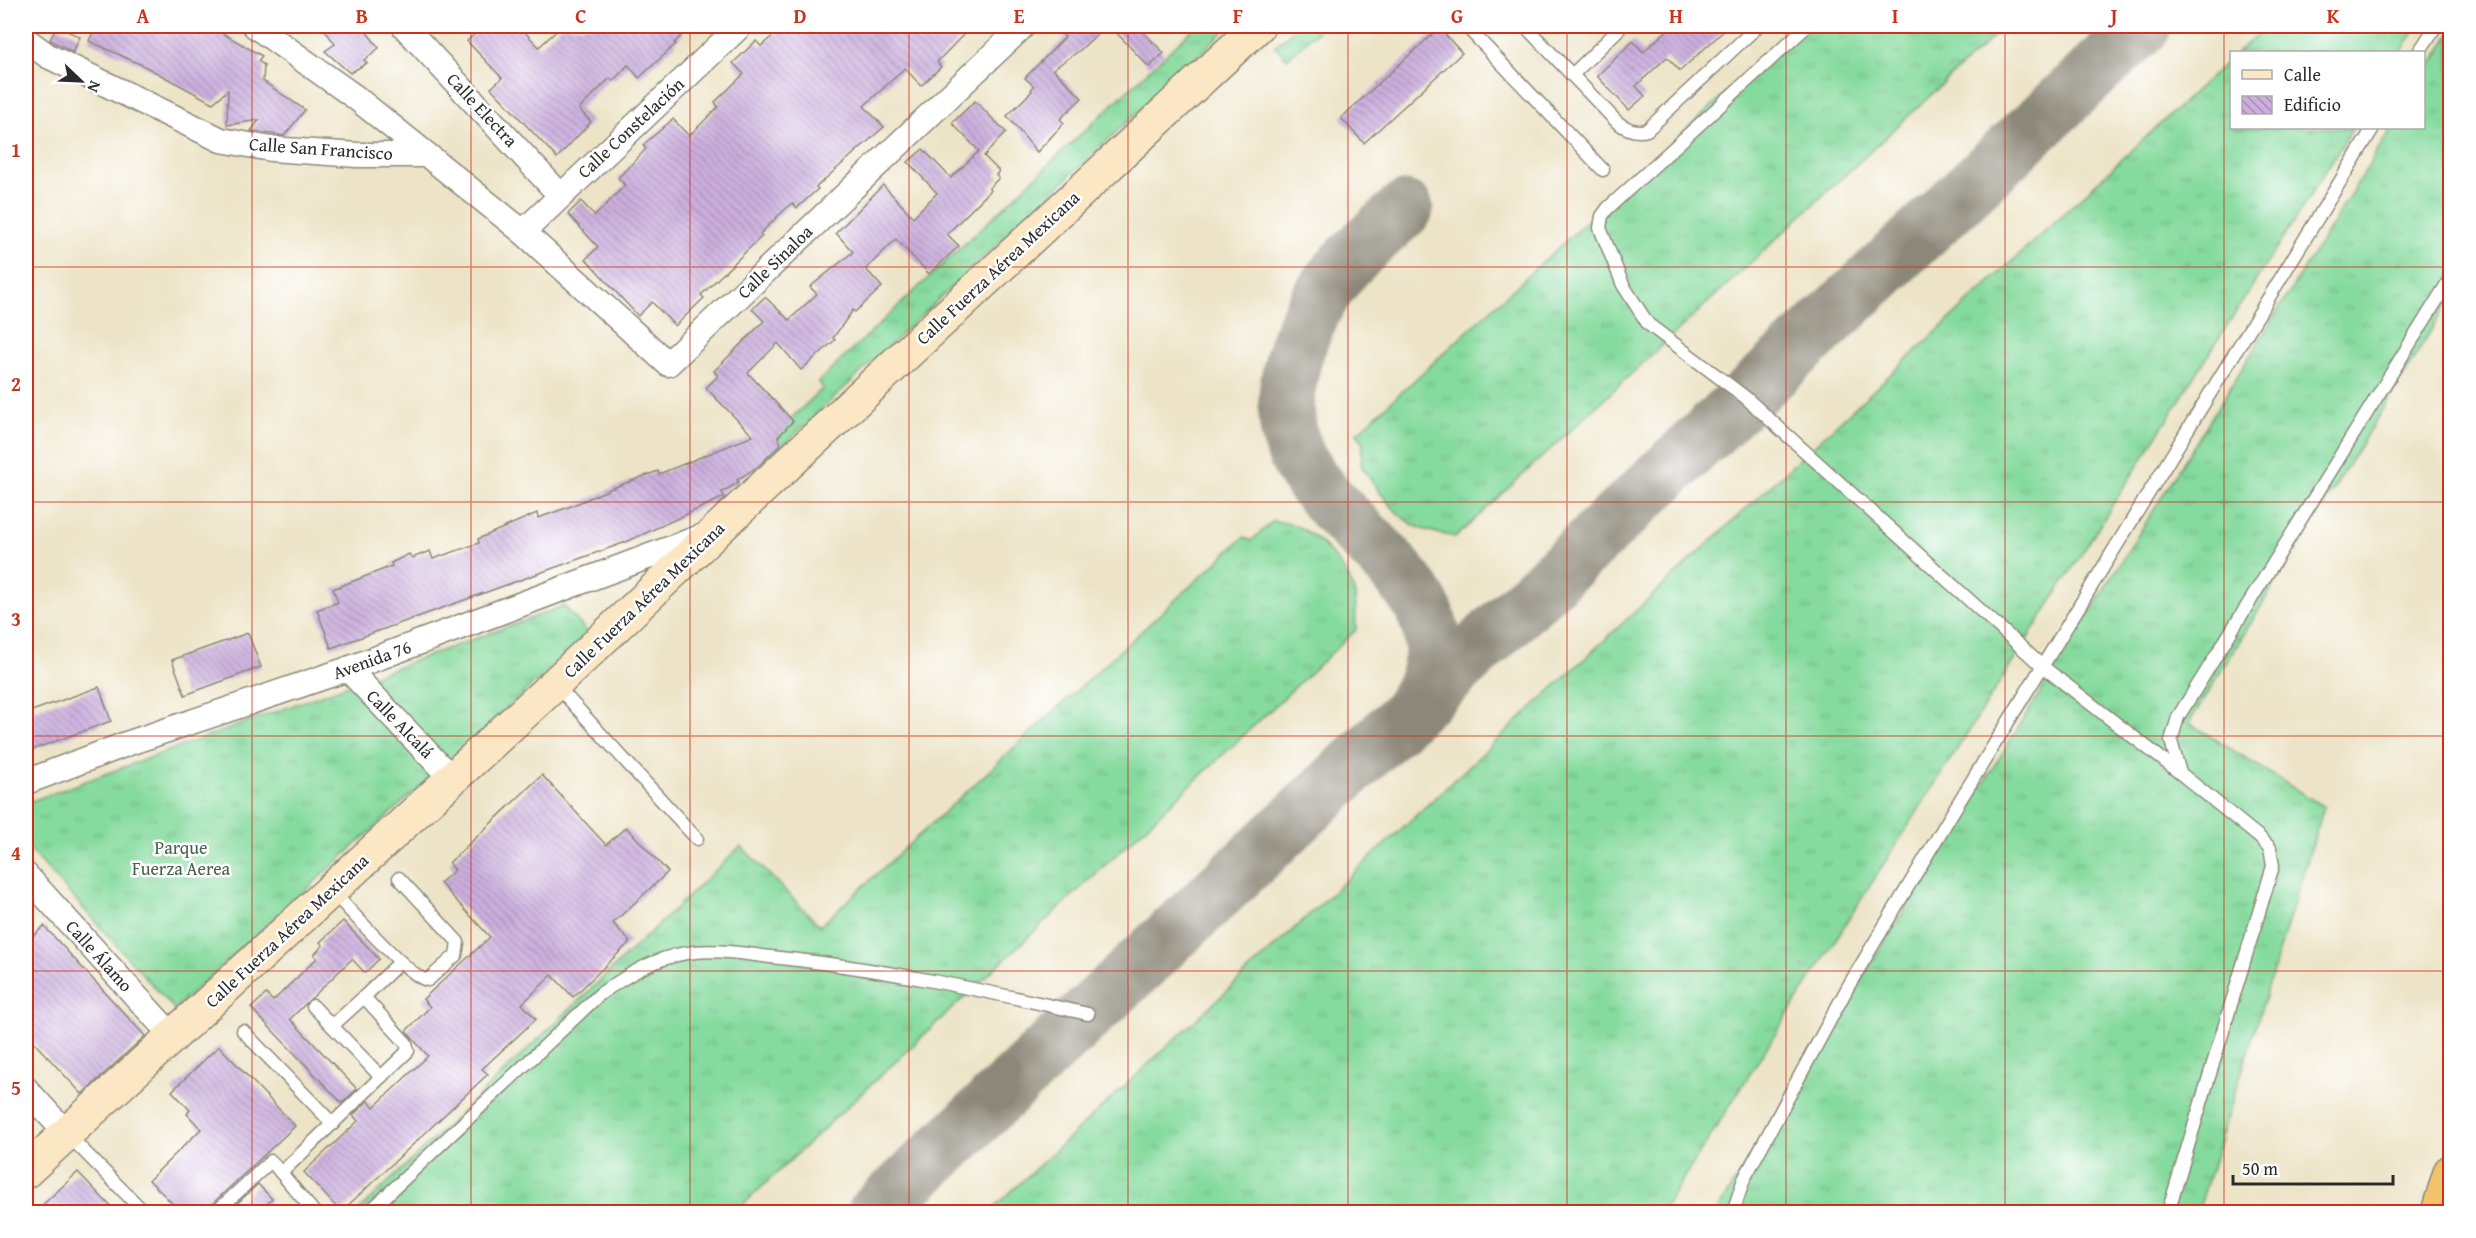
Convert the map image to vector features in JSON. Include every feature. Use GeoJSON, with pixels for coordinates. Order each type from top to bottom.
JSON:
{"type":"FeatureCollection","features":[{"type":"Feature","properties":{"kind":"highway"},"geometry":{"type":"LineString","coordinates":[[2438,1212],[2451,1172]]}},
{"type":"Feature","properties":{"kind":"main road","name":"Calle Fuerza Aérea Mexicana"},"geometry":{"type":"LineString","coordinates":[[26,1172],[555,684],[1258,26]]}},
{"type":"Feature","properties":{"kind":"street"},"geometry":{"type":"LineString","coordinates":[[255,26],[355,97],[524,231]]}},
{"type":"Feature","properties":{"kind":"street","name":"Calle Electra"},"geometry":{"type":"LineString","coordinates":[[404,26],[560,195]]}},
{"type":"Feature","properties":{"kind":"street","name":"Calle Sinaloa"},"geometry":{"type":"LineString","coordinates":[[524,231],[668,364],[1023,26]]}},
{"type":"Feature","properties":{"kind":"street","name":"Calle Constelación"},"geometry":{"type":"LineString","coordinates":[[524,231],[731,28]]}},
{"type":"Feature","properties":{"kind":"street","name":"Calle San Francisco"},"geometry":{"type":"LineString","coordinates":[[26,40],[48,56],[221,140],[272,149],[357,155],[426,155]]}},
{"type":"Feature","properties":{"kind":"street","name":"Avenida 76"},"geometry":{"type":"LineString","coordinates":[[26,782],[129,743],[348,669],[716,531]]}},
{"type":"Feature","properties":{"kind":"street","name":"Calle Alcalá"},"geometry":{"type":"LineString","coordinates":[[348,669],[452,779]]}},
{"type":"Feature","properties":{"kind":"street","name":"Calle Álamo"},"geometry":{"type":"LineString","coordinates":[[26,874],[173,1036]]}},
{"type":"Feature","properties":{"kind":"street"},"geometry":{"type":"LineString","coordinates":[[26,1089],[66,1133]]}},
{"type":"Feature","properties":{"kind":"lane"},"geometry":{"type":"LineString","coordinates":[[1466,26],[1603,170]]}},
{"type":"Feature","properties":{"kind":"lane"},"geometry":{"type":"LineString","coordinates":[[1525,26],[1617,122],[1626,129],[1640,132],[1647,130],[1758,26]]}},
{"type":"Feature","properties":{"kind":"lane"},"geometry":{"type":"LineString","coordinates":[[1807,26],[1608,208],[1602,216],[1600,228],[1623,285],[1648,324],[1745,397],[2042,666],[2180,773],[2270,848],[2273,866],[2168,1212]]}},
{"type":"Feature","properties":{"kind":"lane"},"geometry":{"type":"LineString","coordinates":[[2420,51],[2436,26]]}},
{"type":"Feature","properties":{"kind":"lane"},"geometry":{"type":"LineString","coordinates":[[1572,75],[1620,28]]}},
{"type":"Feature","properties":{"kind":"lane"},"geometry":{"type":"LineString","coordinates":[[1733,1212],[1744,1179],[1850,985],[2042,666],[2372,129]]}},
{"type":"Feature","properties":{"kind":"lane"},"geometry":{"type":"LineString","coordinates":[[2180,773],[2171,741],[2178,717],[2451,279]]}},
{"type":"Feature","properties":{"kind":"lane"},"geometry":{"type":"LineString","coordinates":[[555,684],[697,839]]}},
{"type":"Feature","properties":{"kind":"lane"},"geometry":{"type":"LineString","coordinates":[[331,891],[416,977],[428,980],[456,955],[459,946],[456,938],[399,878]]}},
{"type":"Feature","properties":{"kind":"lane"},"geometry":{"type":"LineString","coordinates":[[369,1212],[600,993],[635,970],[656,960],[687,953],[712,951],[796,960],[928,978],[1088,1014]]}},
{"type":"Feature","properties":{"kind":"lane"},"geometry":{"type":"LineString","coordinates":[[332,1026],[400,962]]}},
{"type":"Feature","properties":{"kind":"lane"},"geometry":{"type":"LineString","coordinates":[[281,1173],[406,1054],[408,1047],[364,997]]}},
{"type":"Feature","properties":{"kind":"lane"},"geometry":{"type":"LineString","coordinates":[[312,1006],[381,1077]]}},
{"type":"Feature","properties":{"kind":"lane"},"geometry":{"type":"LineString","coordinates":[[243,1031],[333,1124]]}},
{"type":"Feature","properties":{"kind":"lane"},"geometry":{"type":"LineString","coordinates":[[66,1133],[144,1212]]}},
{"type":"Feature","properties":{"kind":"lane"},"geometry":{"type":"LineString","coordinates":[[216,1212],[271,1161],[314,1212]]}},
{"type":"Feature","properties":{"kind":"green space"},"geometry":{"type":"Polygon","coordinates":[[[1196,26],[1229,26],[771,457],[761,447],[823,388],[818,382],[1196,26]]]}},
{"type":"Feature","properties":{"kind":"green space"},"geometry":{"type":"Polygon","coordinates":[[[1298,26],[1323,26],[1287,59],[1275,46],[1298,26]]]}},
{"type":"Feature","properties":{"kind":"green space"},"geometry":{"type":"Polygon","coordinates":[[[1799,26],[2005,26],[1456,537],[1432,532],[1403,518],[1383,496],[1361,465],[1363,442],[1357,433],[1799,26]]]}},
{"type":"Feature","properties":{"kind":"green space"},"geometry":{"type":"Polygon","coordinates":[[[2267,26],[2418,26],[2402,51],[2238,51],[2267,26]]]}},
{"type":"Feature","properties":{"kind":"green space"},"geometry":{"type":"Polygon","coordinates":[[[2450,34],[2450,300],[2189,723],[2324,807],[2198,1212],[1716,1212],[2391,129],[2425,129],[2425,75],[2450,34]]]}},
{"type":"Feature","properties":{"kind":"green space"},"geometry":{"type":"Polygon","coordinates":[[[2230,59],[2230,129],[2352,129],[1662,1212],[989,1212],[2230,59]]]}},
{"type":"Feature","properties":{"kind":"green space"},"geometry":{"type":"Polygon","coordinates":[[[1273,521],[1291,524],[1305,530],[1339,563],[1354,592],[1356,630],[735,1212],[357,1212],[741,846],[820,926],[1244,537],[1251,541],[1273,521]]]}},
{"type":"Feature","properties":{"kind":"green space","name":"Parque Fuerza Aerea"},"geometry":{"type":"Polygon","coordinates":[[[564,606],[589,634],[174,1009],[26,845],[26,803],[564,606]]]}},
{"type":"Feature","properties":{"kind":"building"},"geometry":{"type":"Polygon","coordinates":[[[57,26],[80,37],[73,52],[50,40],[57,26]]]}},
{"type":"Feature","properties":{"kind":"building"},"geometry":{"type":"Polygon","coordinates":[[[96,26],[210,26],[262,56],[258,61],[264,65],[263,81],[305,110],[284,136],[251,131],[259,120],[227,125],[228,90],[213,103],[146,67],[89,41],[96,26]]]}},
{"type":"Feature","properties":{"kind":"building"},"geometry":{"type":"Polygon","coordinates":[[[322,26],[362,26],[379,48],[364,60],[367,63],[350,73],[325,51],[335,44],[322,26]]]}},
{"type":"Feature","properties":{"kind":"building"},"geometry":{"type":"Polygon","coordinates":[[[484,26],[519,26],[539,47],[562,26],[674,26],[683,34],[674,43],[676,44],[639,78],[628,65],[613,81],[610,78],[579,109],[591,122],[557,158],[491,88],[502,78],[467,41],[484,26]]]}},
{"type":"Feature","properties":{"kind":"building"},"geometry":{"type":"Polygon","coordinates":[[[784,26],[956,26],[964,34],[937,62],[941,67],[921,86],[905,68],[864,106],[884,127],[816,187],[818,189],[797,208],[792,203],[777,217],[760,234],[762,236],[701,295],[704,298],[675,326],[652,302],[638,316],[586,259],[598,247],[568,214],[581,201],[595,216],[625,185],[618,178],[646,149],[643,145],[673,119],[689,136],[718,107],[715,102],[744,74],[733,63],[756,41],[761,46],[784,26]]]}},
{"type":"Feature","properties":{"kind":"building"},"geometry":{"type":"Polygon","coordinates":[[[1054,26],[1106,26],[1079,51],[1053,69],[1082,98],[1060,119],[1064,123],[1037,152],[1007,116],[1032,91],[1034,86],[1025,78],[1065,37],[1054,26]]]}},
{"type":"Feature","properties":{"kind":"building"},"geometry":{"type":"Polygon","coordinates":[[[1110,26],[1137,26],[1164,53],[1149,67],[1110,26]]]}},
{"type":"Feature","properties":{"kind":"building"},"geometry":{"type":"Polygon","coordinates":[[[1672,26],[1729,26],[1680,71],[1667,57],[1636,86],[1645,96],[1629,110],[1597,76],[1633,41],[1643,52],[1672,26]]]}},
{"type":"Feature","properties":{"kind":"building"},"geometry":{"type":"Polygon","coordinates":[[[1439,28],[1462,53],[1364,143],[1341,118],[1439,28]]]}},
{"type":"Feature","properties":{"kind":"building"},"geometry":{"type":"Polygon","coordinates":[[[975,101],[1006,132],[984,156],[999,171],[996,175],[999,178],[989,188],[991,190],[947,234],[959,246],[929,274],[896,239],[866,269],[882,287],[855,312],[853,310],[833,338],[835,340],[801,370],[778,343],[748,373],[793,421],[778,437],[781,444],[757,467],[737,480],[739,482],[722,492],[724,497],[626,542],[331,648],[317,610],[338,602],[333,589],[392,566],[391,563],[409,554],[412,558],[430,551],[433,559],[479,543],[478,539],[537,513],[538,518],[658,471],[659,474],[753,436],[706,388],[718,376],[714,371],[764,321],[752,309],[765,297],[789,320],[817,294],[810,287],[853,252],[836,233],[883,185],[913,217],[937,193],[908,162],[923,149],[951,178],[979,151],[952,123],[975,101]]]}},
{"type":"Feature","properties":{"kind":"building"},"geometry":{"type":"Polygon","coordinates":[[[248,633],[261,667],[185,695],[172,660],[248,633]]]}},
{"type":"Feature","properties":{"kind":"building"},"geometry":{"type":"Polygon","coordinates":[[[99,687],[111,721],[26,752],[26,713],[99,687]]]}},
{"type":"Feature","properties":{"kind":"building"},"geometry":{"type":"Polygon","coordinates":[[[542,775],[606,845],[626,827],[668,872],[613,923],[630,942],[573,997],[552,975],[522,1004],[536,1019],[482,1069],[488,1074],[341,1212],[304,1172],[358,1121],[353,1115],[368,1101],[374,1107],[428,1056],[406,1031],[430,1007],[423,999],[490,937],[440,883],[455,870],[449,863],[542,775]]]}},
{"type":"Feature","properties":{"kind":"building"},"geometry":{"type":"Polygon","coordinates":[[[343,921],[379,959],[365,973],[352,959],[290,1019],[357,1089],[342,1103],[251,1008],[266,994],[273,1001],[317,958],[314,955],[323,945],[320,942],[343,921]]]}},
{"type":"Feature","properties":{"kind":"building"},"geometry":{"type":"Polygon","coordinates":[[[44,926],[145,1036],[82,1094],[26,1034],[26,943],[44,926]]]}},
{"type":"Feature","properties":{"kind":"building"},"geometry":{"type":"Polygon","coordinates":[[[219,1046],[295,1126],[210,1206],[208,1212],[181,1212],[149,1180],[201,1129],[187,1114],[190,1110],[172,1091],[219,1046]]]}},
{"type":"Feature","properties":{"kind":"building"},"geometry":{"type":"Polygon","coordinates":[[[78,1172],[116,1212],[35,1212],[78,1172]]]}},
{"type":"Feature","properties":{"kind":"building"},"geometry":{"type":"Polygon","coordinates":[[[258,1184],[272,1199],[258,1212],[228,1212],[258,1184]]]}},
{"type":"Feature","properties":{"kind":"taxiway"},"geometry":{"type":"LineString","coordinates":[[876,1212],[2143,26]]}},
{"type":"Feature","properties":{"kind":"taxiway"},"geometry":{"type":"LineString","coordinates":[[1405,209],[1346,264],[1317,303],[1293,361],[1288,387],[1287,413],[1294,450],[1320,491],[1401,576],[1421,605],[1432,637],[1430,672],[1410,711]]}}]}
